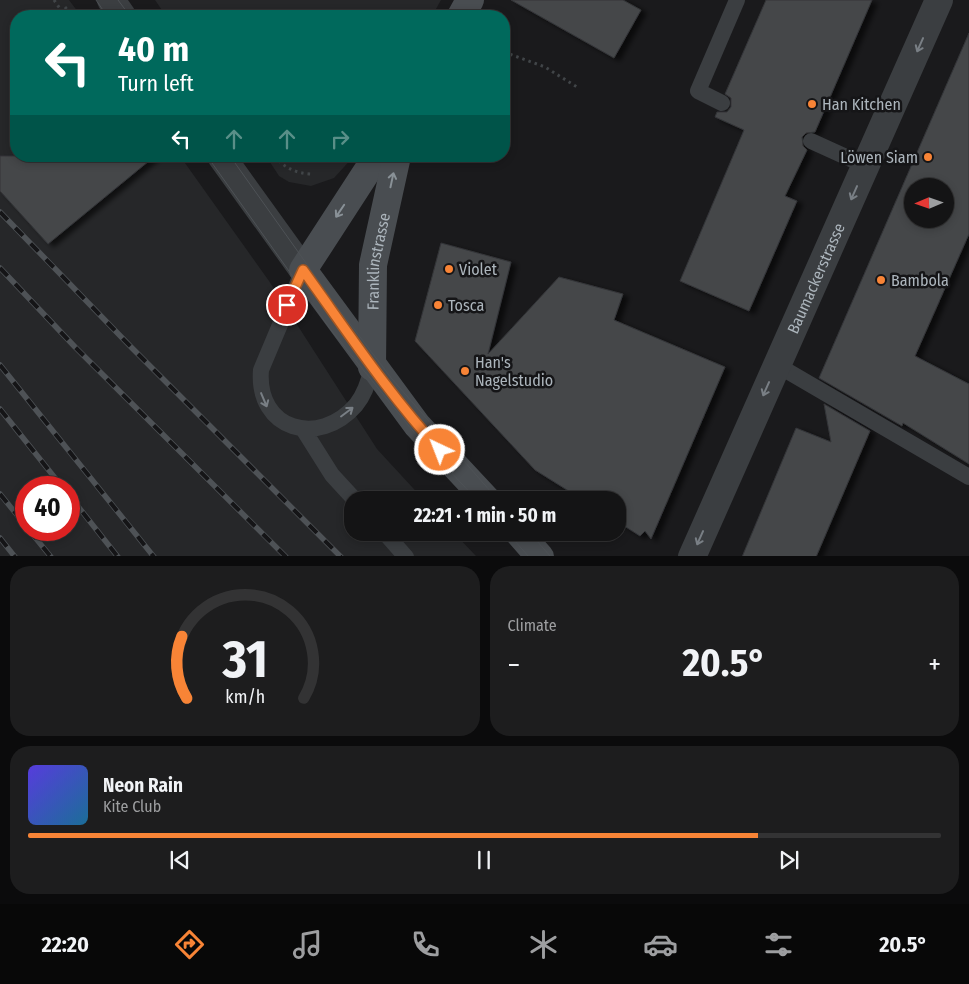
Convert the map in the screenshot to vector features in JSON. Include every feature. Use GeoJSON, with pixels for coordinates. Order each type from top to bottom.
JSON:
{"type":"FeatureCollection","features":[{"type":"Feature","properties":{"kind":"street","name":"Baumackerstrasse"},"geometry":{"type":"LineString","coordinates":[[692,556],[939,0]]}},
{"type":"Feature","properties":{"kind":"street"},"geometry":{"type":"LineString","coordinates":[[225,162],[372,367],[417,425],[479,491]]}},
{"type":"Feature","properties":{"kind":"street"},"geometry":{"type":"LineString","coordinates":[[303,270],[373,162]]}},
{"type":"Feature","properties":{"kind":"street","name":"Franklinstrasse"},"geometry":{"type":"LineString","coordinates":[[372,367],[373,265],[396,162]]}},
{"type":"Feature","properties":{"kind":"street"},"geometry":{"type":"LineString","coordinates":[[526,541],[540,556]]}},
{"type":"Feature","properties":{"kind":"lane"},"geometry":{"type":"LineString","coordinates":[[722,102],[698,91],[737,0]]}},
{"type":"Feature","properties":{"kind":"lane"},"geometry":{"type":"LineString","coordinates":[[811,141],[866,166]]}},
{"type":"Feature","properties":{"kind":"lane"},"geometry":{"type":"LineString","coordinates":[[303,270],[266,353],[261,370],[259,387],[264,402],[273,416],[287,425],[303,429],[332,424],[355,406],[366,389],[372,367]]}},
{"type":"Feature","properties":{"kind":"lane"},"geometry":{"type":"LineString","coordinates":[[777,364],[969,478]]}},
{"type":"Feature","properties":{"kind":"lane"},"geometry":{"type":"LineString","coordinates":[[303,429],[332,475],[347,491]]}},
{"type":"Feature","properties":{"kind":"lane"},"geometry":{"type":"LineString","coordinates":[[392,541],[406,556]]}},
{"type":"Feature","properties":{"kind":"path"},"geometry":{"type":"LineString","coordinates":[[510,54],[545,67],[577,87]]}},
{"type":"Feature","properties":{"kind":"path"},"geometry":{"type":"LineString","coordinates":[[280,162],[296,173],[311,174]]}},
{"type":"Feature","properties":{"kind":"shaded area"},"geometry":{"type":"Polygon","coordinates":[[[0,0],[69,0],[76,10],[10,10],[10,162],[184,162],[269,281],[377,449],[416,491],[344,491],[344,541],[462,541],[476,556],[0,556],[0,0]]]}},
{"type":"Feature","properties":{"kind":"shaded area"},"geometry":{"type":"Polygon","coordinates":[[[155,0],[441,0],[435,10],[162,10],[155,0]]]}},
{"type":"Feature","properties":{"kind":"shaded area"},"geometry":{"type":"Polygon","coordinates":[[[270,162],[349,162],[334,178],[311,186],[289,182],[279,176],[270,162]]]}},
{"type":"Feature","properties":{"kind":"building"},"geometry":{"type":"Polygon","coordinates":[[[511,0],[623,0],[641,10],[614,58],[511,0]]]}},
{"type":"Feature","properties":{"kind":"building"},"geometry":{"type":"Polygon","coordinates":[[[766,0],[872,0],[815,132],[806,133],[802,137],[803,146],[807,150],[785,196],[797,201],[749,311],[680,281],[744,130],[715,117],[717,112],[727,112],[731,107],[731,98],[725,94],[766,0]]]}},
{"type":"Feature","properties":{"kind":"building"},"geometry":{"type":"Polygon","coordinates":[[[969,33],[969,234],[915,356],[969,384],[969,464],[903,423],[902,426],[819,378],[904,182],[904,228],[954,228],[954,178],[906,178],[969,33]]]}},
{"type":"Feature","properties":{"kind":"building"},"geometry":{"type":"Polygon","coordinates":[[[0,156],[10,156],[10,162],[148,162],[48,244],[0,191],[0,156]]]}},
{"type":"Feature","properties":{"kind":"building"},"geometry":{"type":"Polygon","coordinates":[[[441,243],[511,262],[488,354],[559,277],[623,294],[614,320],[725,367],[651,539],[645,531],[640,536],[626,527],[626,491],[569,491],[535,470],[415,341],[441,243]]]}},
{"type":"Feature","properties":{"kind":"building"},"geometry":{"type":"Polygon","coordinates":[[[824,404],[870,431],[816,556],[742,556],[796,428],[831,442],[824,404]]]}},
{"type":"Feature","properties":{"kind":"tram line"},"geometry":{"type":"LineString","coordinates":[[96,0],[103,10]]}},
{"type":"Feature","properties":{"kind":"tram line"},"geometry":{"type":"LineString","coordinates":[[118,0],[126,10]]}},
{"type":"Feature","properties":{"kind":"tram line"},"geometry":{"type":"LineString","coordinates":[[211,162],[331,330],[417,436],[469,491]]}},
{"type":"Feature","properties":{"kind":"tram line"},"geometry":{"type":"LineString","coordinates":[[234,162],[338,308],[392,379],[490,491]]}},
{"type":"Feature","properties":{"kind":"tram line"},"geometry":{"type":"LineString","coordinates":[[515,541],[528,556]]}},
{"type":"Feature","properties":{"kind":"tram line"},"geometry":{"type":"LineString","coordinates":[[537,541],[550,556]]}},
{"type":"Feature","properties":{"kind":"railway"},"geometry":{"type":"LineString","coordinates":[[0,212],[132,348],[340,556]]}},
{"type":"Feature","properties":{"kind":"railway"},"geometry":{"type":"LineString","coordinates":[[0,268],[75,347],[285,556]]}},
{"type":"Feature","properties":{"kind":"railway"},"geometry":{"type":"LineString","coordinates":[[0,365],[153,556]]}},
{"type":"Feature","properties":{"kind":"railway"},"geometry":{"type":"LineString","coordinates":[[0,409],[53,476]]}},
{"type":"Feature","properties":{"kind":"railway"},"geometry":{"type":"LineString","coordinates":[[0,494],[15,512]]}},
{"type":"Feature","properties":{"kind":"railway"},"geometry":{"type":"LineString","coordinates":[[80,509],[117,556]]}},
{"type":"Feature","properties":{"kind":"railway"},"geometry":{"type":"LineString","coordinates":[[0,538],[14,556]]}},
{"type":"Feature","properties":{"kind":"railway"},"geometry":{"type":"LineString","coordinates":[[38,541],[50,556]]}},
{"type":"Feature","properties":{"kind":"place","name":"Han Kitchen"},"geometry":{"type":"Point","coordinates":[812,104]}},
{"type":"Feature","properties":{"kind":"place","name":"Löwen Siam"},"geometry":{"type":"Point","coordinates":[928,157]}},
{"type":"Feature","properties":{"kind":"place","name":"Violet"},"geometry":{"type":"Point","coordinates":[449,269]}},
{"type":"Feature","properties":{"kind":"place","name":"Bambola"},"geometry":{"type":"Point","coordinates":[881,280]}},
{"type":"Feature","properties":{"kind":"place","name":"Tosca"},"geometry":{"type":"Point","coordinates":[438,305]}},
{"type":"Feature","properties":{"kind":"place","name":"Han's Nagelstudio"},"geometry":{"type":"Point","coordinates":[465,371]}},
{"type":"Feature","properties":{"kind":"route"},"geometry":{"type":"LineString","coordinates":[[287,305],[303,270],[372,367],[417,425],[440,450]]}}]}
